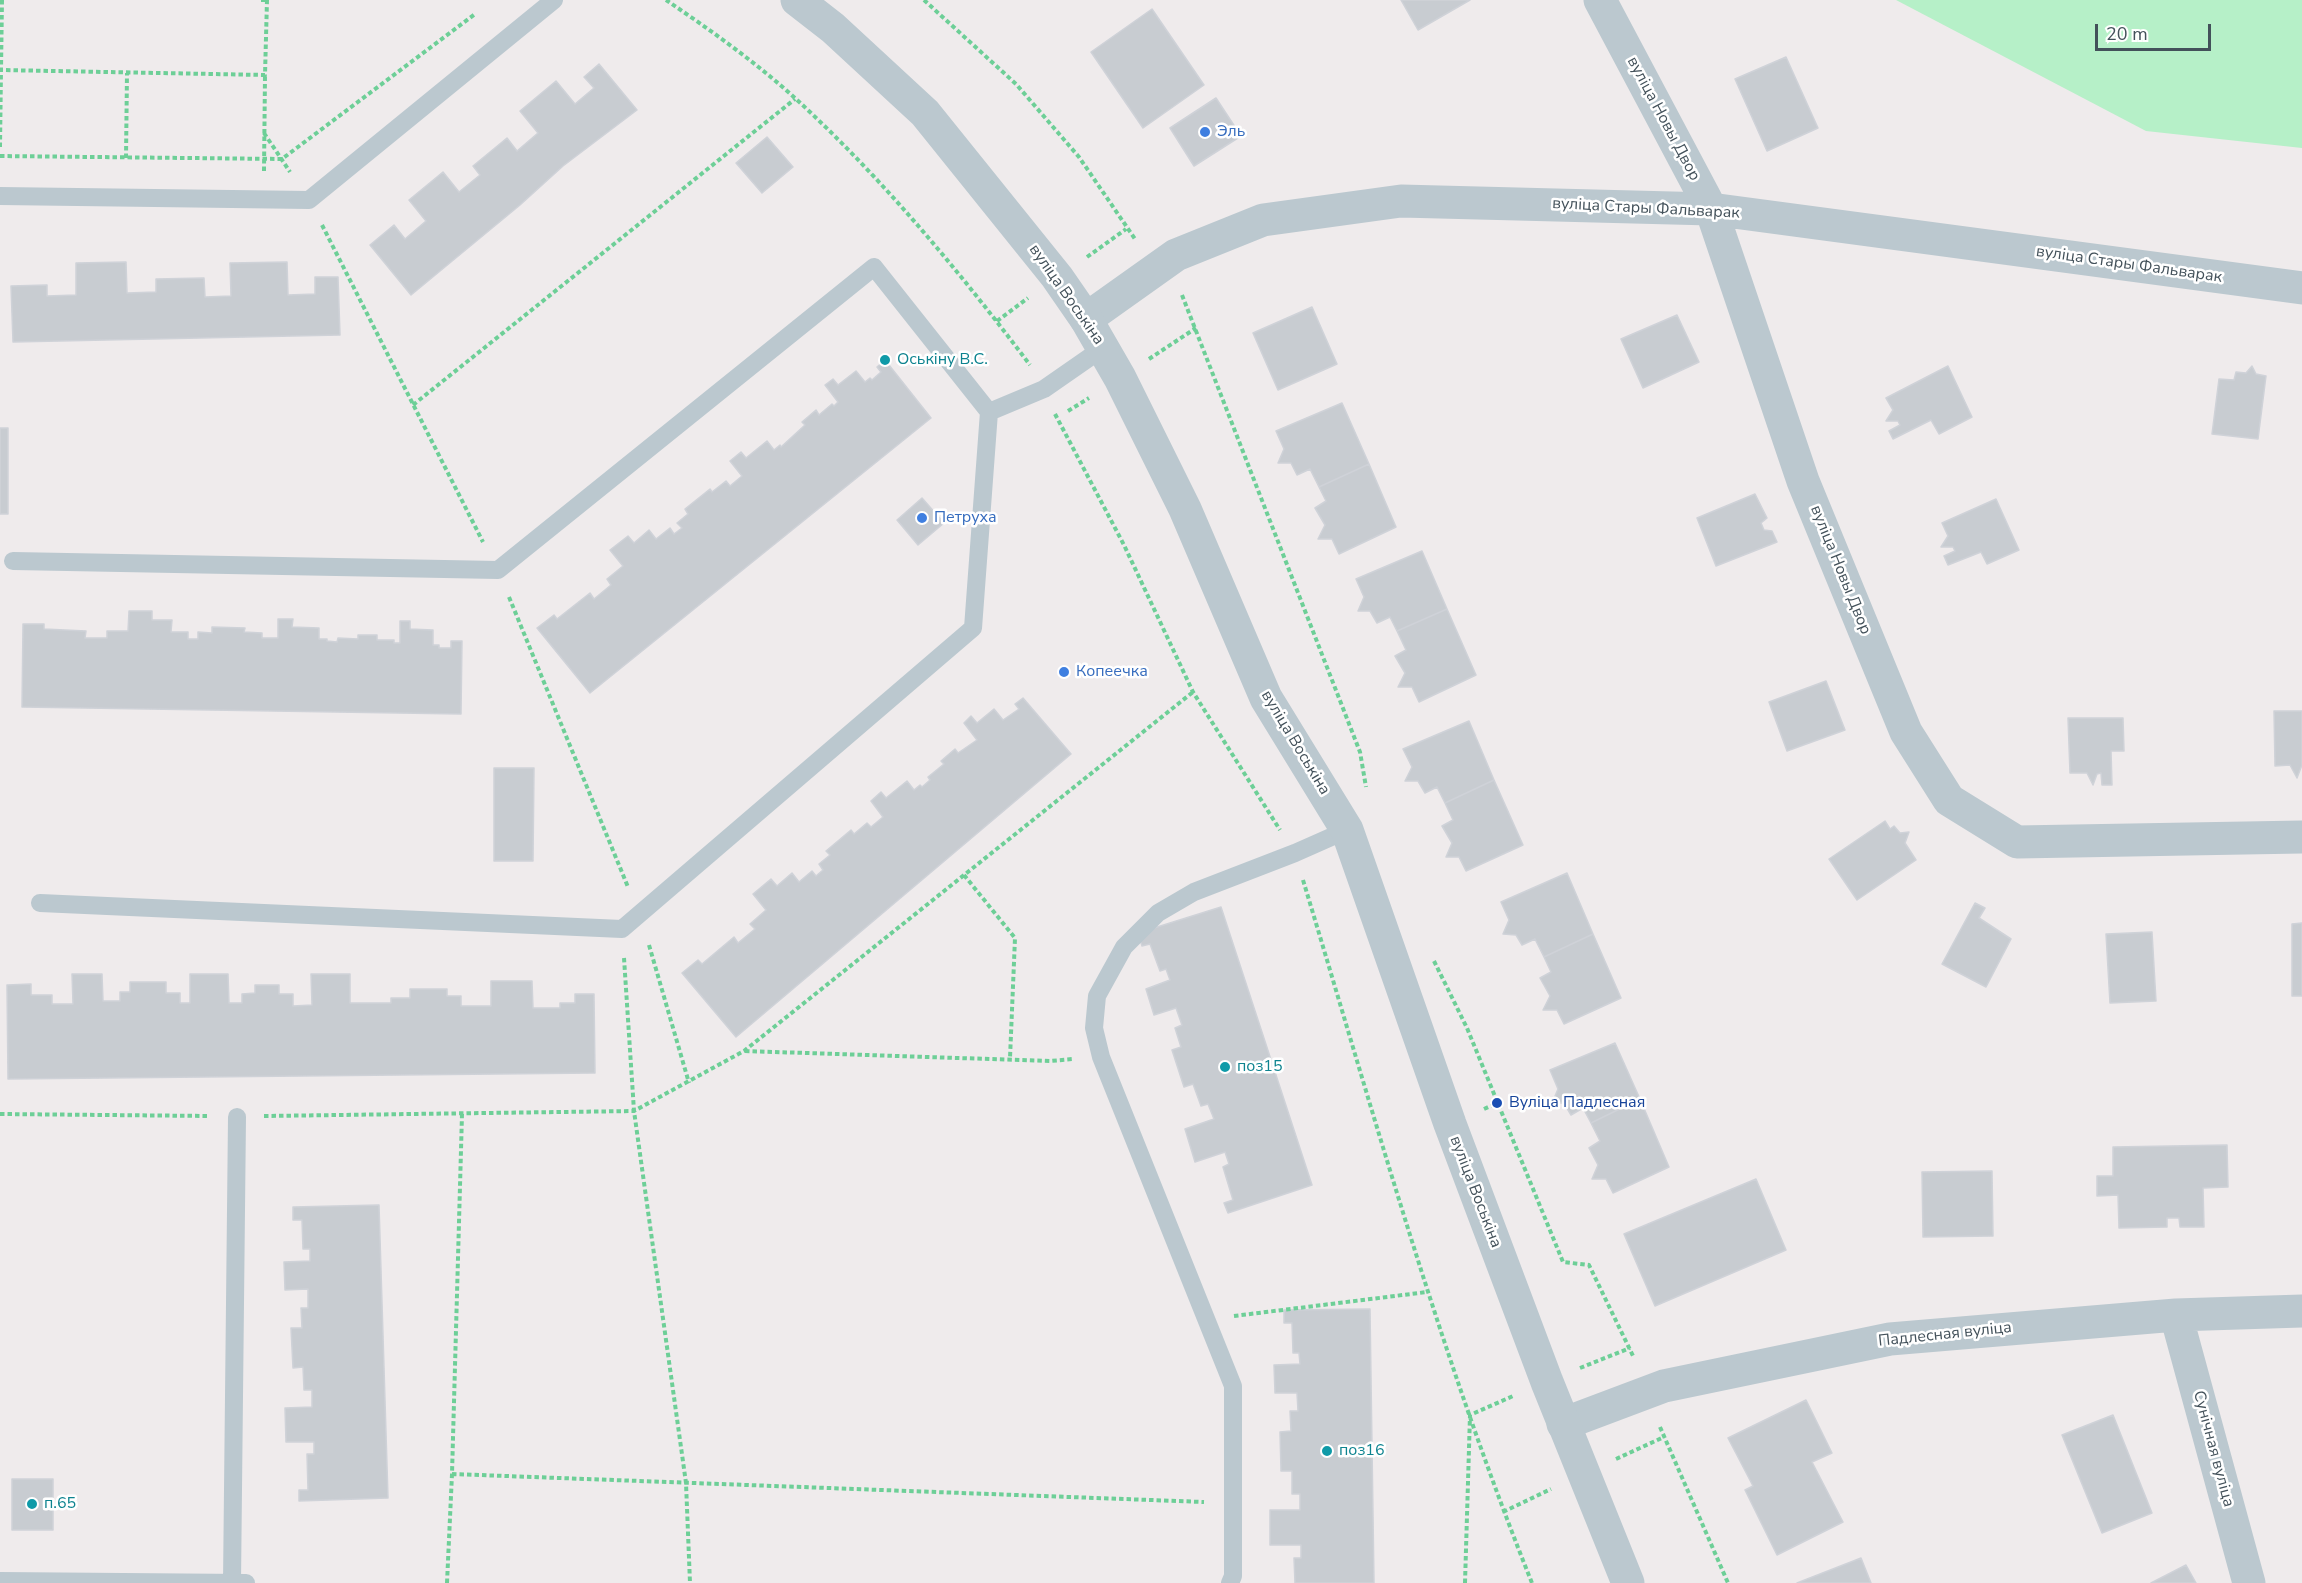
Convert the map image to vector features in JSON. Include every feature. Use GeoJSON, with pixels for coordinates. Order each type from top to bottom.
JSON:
{"type":"FeatureCollection","features":[{"type":"Feature","properties":{"kind":"street","name":"вуліца Воськіна"},"geometry":{"type":"LineString","coordinates":[[797,0],[833,28],[925,113],[1057,278],[1103,348],[1185,509],[1266,698],[1347,830],[1450,1124],[1563,1424],[1628,1583]]}},
{"type":"Feature","properties":{"kind":"street","name":"вуліца Новы Двор"},"geometry":{"type":"LineString","coordinates":[[1600,0],[1711,209],[1803,482],[1906,732],[1949,800],[2016,842],[2302,837]]}},
{"type":"Feature","properties":{"kind":"street","name":"вуліца Стары Фальварак"},"geometry":{"type":"LineString","coordinates":[[1086,319],[1176,255],[1263,220],[1401,201],[1711,209],[2302,288]]}},
{"type":"Feature","properties":{"kind":"street","name":"Падлесная вуліца"},"geometry":{"type":"LineString","coordinates":[[1563,1424],[1664,1386],[1890,1339],[2176,1316],[2302,1311]]}},
{"type":"Feature","properties":{"kind":"street","name":"Сунічная вуліца"},"geometry":{"type":"LineString","coordinates":[[2176,1316],[2250,1583]]}},
{"type":"Feature","properties":{"kind":"lane"},"geometry":{"type":"LineString","coordinates":[[0,195],[309,200],[554,0]]}},
{"type":"Feature","properties":{"kind":"lane"},"geometry":{"type":"LineString","coordinates":[[13,561],[498,570],[874,267],[989,412],[973,628],[622,929],[40,903]]}},
{"type":"Feature","properties":{"kind":"lane"},"geometry":{"type":"LineString","coordinates":[[989,412],[1044,389],[1103,348]]}},
{"type":"Feature","properties":{"kind":"lane"},"geometry":{"type":"LineString","coordinates":[[1230,1583],[1233,1576],[1233,1386],[1101,1057],[1094,1028],[1097,996],[1124,947],[1158,913],[1194,892],[1295,854],[1347,830]]}},
{"type":"Feature","properties":{"kind":"lane"},"geometry":{"type":"LineString","coordinates":[[0,1581],[239,1582],[237,1117]]}},
{"type":"Feature","properties":{"kind":"path"},"geometry":{"type":"LineString","coordinates":[[0,147],[2,0]]}},
{"type":"Feature","properties":{"kind":"path"},"geometry":{"type":"LineString","coordinates":[[261,0],[267,0],[264,178]]}},
{"type":"Feature","properties":{"kind":"path"},"geometry":{"type":"LineString","coordinates":[[666,0],[699,22],[795,99],[894,197],[997,321],[1035,371],[1057,418],[1124,545],[1193,692],[1295,854],[1427,1292],[1503,1512],[1532,1583]]}},
{"type":"Feature","properties":{"kind":"path"},"geometry":{"type":"LineString","coordinates":[[924,0],[1017,84],[1079,157],[1126,229],[1181,292],[1360,752],[1367,794]]}},
{"type":"Feature","properties":{"kind":"path"},"geometry":{"type":"LineString","coordinates":[[0,156],[282,159],[475,14]]}},
{"type":"Feature","properties":{"kind":"path"},"geometry":{"type":"LineString","coordinates":[[1,70],[265,75]]}},
{"type":"Feature","properties":{"kind":"path"},"geometry":{"type":"LineString","coordinates":[[126,158],[127,73]]}},
{"type":"Feature","properties":{"kind":"path"},"geometry":{"type":"LineString","coordinates":[[413,405],[795,99]]}},
{"type":"Feature","properties":{"kind":"path"},"geometry":{"type":"LineString","coordinates":[[264,133],[294,178]]}},
{"type":"Feature","properties":{"kind":"path"},"geometry":{"type":"LineString","coordinates":[[309,200],[498,570],[640,915],[689,1083]]}},
{"type":"Feature","properties":{"kind":"path"},"geometry":{"type":"LineString","coordinates":[[1085,258],[1126,229]]}},
{"type":"Feature","properties":{"kind":"path"},"geometry":{"type":"LineString","coordinates":[[997,321],[1036,292]]}},
{"type":"Feature","properties":{"kind":"path"},"geometry":{"type":"LineString","coordinates":[[1143,362],[1196,328]]}},
{"type":"Feature","properties":{"kind":"path"},"geometry":{"type":"LineString","coordinates":[[1057,418],[1097,393]]}},
{"type":"Feature","properties":{"kind":"path"},"geometry":{"type":"LineString","coordinates":[[0,1114],[237,1117],[634,1111],[744,1051],[1193,692]]}},
{"type":"Feature","properties":{"kind":"path"},"geometry":{"type":"LineString","coordinates":[[964,875],[1015,938],[1010,1058]]}},
{"type":"Feature","properties":{"kind":"path"},"geometry":{"type":"LineString","coordinates":[[622,929],[634,1111],[686,1483],[690,1583]]}},
{"type":"Feature","properties":{"kind":"path"},"geometry":{"type":"LineString","coordinates":[[1431,953],[1467,1028],[1563,1262]]}},
{"type":"Feature","properties":{"kind":"path"},"geometry":{"type":"LineString","coordinates":[[744,1051],[1050,1061],[1101,1057]]}},
{"type":"Feature","properties":{"kind":"path"},"geometry":{"type":"LineString","coordinates":[[447,1583],[462,1114]]}},
{"type":"Feature","properties":{"kind":"path"},"geometry":{"type":"LineString","coordinates":[[1207,1320],[1427,1292]]}},
{"type":"Feature","properties":{"kind":"path"},"geometry":{"type":"LineString","coordinates":[[1574,1371],[1630,1348]]}},
{"type":"Feature","properties":{"kind":"path"},"geometry":{"type":"LineString","coordinates":[[1470,1415],[1514,1396]]}},
{"type":"Feature","properties":{"kind":"path"},"geometry":{"type":"LineString","coordinates":[[1465,1583],[1470,1415]]}},
{"type":"Feature","properties":{"kind":"path"},"geometry":{"type":"LineString","coordinates":[[1607,1464],[1664,1437]]}},
{"type":"Feature","properties":{"kind":"path"},"geometry":{"type":"LineString","coordinates":[[452,1474],[1233,1503]]}},
{"type":"Feature","properties":{"kind":"path"},"geometry":{"type":"LineString","coordinates":[[1503,1512],[1559,1486]]}},
{"type":"Feature","properties":{"kind":"green space"},"geometry":{"type":"Polygon","coordinates":[[[1896,0],[2302,0],[2302,148],[2146,131],[1896,0]]]}},
{"type":"Feature","properties":{"kind":"building"},"geometry":{"type":"Polygon","coordinates":[[[1401,0],[1470,0],[1418,30],[1401,0]]]}},
{"type":"Feature","properties":{"kind":"building"},"geometry":{"type":"Polygon","coordinates":[[[1152,9],[1204,85],[1143,128],[1091,52],[1152,9]]]}},
{"type":"Feature","properties":{"kind":"building"},"geometry":{"type":"Polygon","coordinates":[[[1786,57],[1818,128],[1767,151],[1735,79],[1786,57]]]}},
{"type":"Feature","properties":{"kind":"building"},"geometry":{"type":"Polygon","coordinates":[[[599,64],[637,110],[563,166],[520,205],[411,295],[370,245],[394,225],[405,239],[426,221],[409,200],[443,172],[459,192],[480,175],[473,166],[507,138],[517,151],[538,133],[520,111],[556,81],[575,104],[594,88],[584,77],[599,64]]]}},
{"type":"Feature","properties":{"kind":"building","name":"Эль"},"geometry":{"type":"Polygon","coordinates":[[[1216,98],[1241,136],[1194,166],[1170,128],[1216,98]]]}},
{"type":"Feature","properties":{"kind":"building"},"geometry":{"type":"Polygon","coordinates":[[[767,137],[793,167],[762,193],[736,163],[767,137]]]}},
{"type":"Feature","properties":{"kind":"building"},"geometry":{"type":"Polygon","coordinates":[[[126,262],[127,293],[156,292],[156,279],[204,278],[205,297],[231,296],[230,263],[287,262],[288,295],[315,294],[315,277],[338,277],[340,335],[13,342],[11,286],[47,285],[47,296],[76,295],[76,263],[126,262]]]}},
{"type":"Feature","properties":{"kind":"building"},"geometry":{"type":"Polygon","coordinates":[[[1312,307],[1337,364],[1278,390],[1253,333],[1312,307]]]}},
{"type":"Feature","properties":{"kind":"building"},"geometry":{"type":"Polygon","coordinates":[[[1677,315],[1699,362],[1643,388],[1621,339],[1677,315]]]}},
{"type":"Feature","properties":{"kind":"building"},"geometry":{"type":"Polygon","coordinates":[[[885,360],[931,418],[590,693],[537,628],[554,615],[557,619],[590,593],[594,599],[611,585],[607,579],[623,566],[610,550],[628,536],[634,543],[649,530],[656,539],[670,528],[674,534],[682,528],[677,523],[688,514],[685,509],[710,489],[712,492],[726,481],[730,486],[742,476],[730,461],[741,452],[746,458],[767,441],[774,450],[780,445],[781,447],[805,425],[802,422],[816,410],[819,415],[838,402],[825,385],[833,379],[838,385],[856,371],[865,382],[870,378],[872,380],[881,372],[877,367],[885,360]]]}},
{"type":"Feature","properties":{"kind":"building"},"geometry":{"type":"Polygon","coordinates":[[[1948,366],[1972,417],[1939,434],[1931,420],[1893,439],[1889,431],[1900,425],[1898,421],[1886,421],[1893,410],[1886,398],[1948,366]]]}},
{"type":"Feature","properties":{"kind":"building"},"geometry":{"type":"Polygon","coordinates":[[[2252,366],[2256,374],[2266,376],[2258,439],[2212,434],[2219,379],[2234,380],[2236,372],[2246,373],[2252,366]]]}},
{"type":"Feature","properties":{"kind":"building"},"geometry":{"type":"Polygon","coordinates":[[[1342,403],[1369,464],[1319,487],[1310,469],[1297,475],[1291,463],[1278,463],[1284,449],[1276,431],[1342,403]]]}},
{"type":"Feature","properties":{"kind":"building"},"geometry":{"type":"Polygon","coordinates":[[[0,428],[8,428],[8,514],[0,514],[0,428]]]}},
{"type":"Feature","properties":{"kind":"building"},"geometry":{"type":"Polygon","coordinates":[[[1369,464],[1396,527],[1339,554],[1332,539],[1318,539],[1325,525],[1315,508],[1326,501],[1319,487],[1369,464]]]}},
{"type":"Feature","properties":{"kind":"building"},"geometry":{"type":"Polygon","coordinates":[[[1755,494],[1767,518],[1761,523],[1764,530],[1772,531],[1777,542],[1716,566],[1697,518],[1755,494]]]}},
{"type":"Feature","properties":{"kind":"building"},"geometry":{"type":"Polygon","coordinates":[[[922,498],[944,523],[918,545],[897,520],[922,498]]]}},
{"type":"Feature","properties":{"kind":"building"},"geometry":{"type":"Polygon","coordinates":[[[1996,499],[2019,550],[1987,564],[1981,552],[1948,565],[1944,556],[1955,551],[1953,547],[1941,547],[1948,536],[1942,523],[1996,499]]]}},
{"type":"Feature","properties":{"kind":"building"},"geometry":{"type":"Polygon","coordinates":[[[1422,551],[1447,609],[1397,631],[1390,617],[1377,623],[1370,611],[1358,611],[1364,597],[1356,579],[1422,551]]]}},
{"type":"Feature","properties":{"kind":"building"},"geometry":{"type":"Polygon","coordinates":[[[1447,609],[1476,675],[1419,702],[1412,687],[1398,687],[1405,673],[1395,656],[1406,650],[1397,631],[1447,609]]]}},
{"type":"Feature","properties":{"kind":"building"},"geometry":{"type":"Polygon","coordinates":[[[129,611],[152,611],[152,620],[172,620],[171,632],[188,632],[188,639],[198,639],[198,632],[212,633],[212,627],[245,628],[244,632],[262,633],[262,638],[278,638],[278,619],[293,619],[292,627],[319,628],[319,639],[327,639],[327,641],[337,642],[338,638],[358,639],[358,635],[377,635],[377,640],[394,640],[394,643],[400,643],[400,621],[410,621],[410,629],[433,630],[433,645],[439,645],[439,648],[451,648],[451,641],[462,641],[461,714],[22,707],[23,624],[44,624],[44,629],[86,631],[85,638],[107,638],[107,631],[128,631],[129,611]]]}},
{"type":"Feature","properties":{"kind":"building"},"geometry":{"type":"Polygon","coordinates":[[[1826,681],[1845,730],[1787,751],[1769,702],[1826,681]]]}},
{"type":"Feature","properties":{"kind":"building"},"geometry":{"type":"Polygon","coordinates":[[[1023,698],[1071,754],[736,1037],[682,973],[698,960],[702,964],[734,937],[738,943],[755,929],[750,924],[766,910],[753,894],[771,879],[777,886],[792,873],[799,882],[812,871],[816,876],[823,870],[819,864],[830,855],[826,851],[851,830],[854,834],[867,823],[871,827],[883,817],[871,801],[881,792],[886,798],[907,781],[914,790],[920,785],[922,787],[930,780],[928,777],[944,764],[941,761],[955,749],[958,753],[977,740],[964,723],[971,716],[977,723],[994,709],[1003,720],[1019,709],[1015,704],[1023,698]]]}},
{"type":"Feature","properties":{"kind":"building"},"geometry":{"type":"Polygon","coordinates":[[[2274,711],[2302,711],[2302,765],[2297,778],[2290,765],[2275,766],[2274,711]]]}},
{"type":"Feature","properties":{"kind":"building"},"geometry":{"type":"Polygon","coordinates":[[[2068,718],[2123,718],[2124,751],[2111,751],[2112,785],[2102,785],[2101,773],[2097,774],[2093,785],[2087,773],[2070,773],[2068,718]]]}},
{"type":"Feature","properties":{"kind":"building"},"geometry":{"type":"Polygon","coordinates":[[[1469,721],[1494,780],[1445,803],[1437,787],[1425,793],[1418,781],[1405,781],[1412,767],[1403,749],[1469,721]]]}},
{"type":"Feature","properties":{"kind":"building"},"geometry":{"type":"Polygon","coordinates":[[[494,768],[534,768],[533,861],[494,861],[494,768]]]}},
{"type":"Feature","properties":{"kind":"building"},"geometry":{"type":"Polygon","coordinates":[[[1494,780],[1523,845],[1466,871],[1459,857],[1446,857],[1452,843],[1442,826],[1453,820],[1445,803],[1494,780]]]}},
{"type":"Feature","properties":{"kind":"building"},"geometry":{"type":"Polygon","coordinates":[[[1885,821],[1890,829],[1894,826],[1900,833],[1909,832],[1905,843],[1916,860],[1857,900],[1829,859],[1885,821]]]}},
{"type":"Feature","properties":{"kind":"building"},"geometry":{"type":"Polygon","coordinates":[[[1567,873],[1593,934],[1544,957],[1535,939],[1522,945],[1516,935],[1503,934],[1509,920],[1501,902],[1567,873]]]}},
{"type":"Feature","properties":{"kind":"building"},"geometry":{"type":"Polygon","coordinates":[[[1975,903],[1985,908],[1979,918],[2011,939],[1986,987],[1942,964],[1975,903]]]}},
{"type":"Feature","properties":{"kind":"building","name":"поз15"},"geometry":{"type":"Polygon","coordinates":[[[1221,907],[1312,1185],[1228,1213],[1224,1203],[1233,1200],[1223,1167],[1229,1164],[1225,1152],[1195,1162],[1185,1129],[1214,1119],[1208,1104],[1201,1106],[1193,1084],[1184,1087],[1172,1050],[1181,1047],[1175,1028],[1182,1025],[1176,1008],[1154,1015],[1146,989],[1170,980],[1166,969],[1160,971],[1150,944],[1142,946],[1138,933],[1221,907]]]}},
{"type":"Feature","properties":{"kind":"building"},"geometry":{"type":"Polygon","coordinates":[[[2302,923],[2302,996],[2292,996],[2292,924],[2302,923]]]}},
{"type":"Feature","properties":{"kind":"building"},"geometry":{"type":"Polygon","coordinates":[[[2152,932],[2156,1001],[2110,1003],[2106,934],[2152,932]]]}},
{"type":"Feature","properties":{"kind":"building"},"geometry":{"type":"Polygon","coordinates":[[[1593,934],[1621,998],[1564,1024],[1557,1010],[1543,1010],[1550,996],[1540,978],[1551,972],[1544,957],[1593,934]]]}},
{"type":"Feature","properties":{"kind":"building"},"geometry":{"type":"Polygon","coordinates":[[[72,974],[102,974],[103,1001],[120,1001],[120,992],[130,992],[130,982],[166,982],[166,993],[180,993],[180,1003],[190,1003],[190,974],[228,974],[229,1003],[242,1003],[242,994],[255,993],[255,985],[279,985],[279,994],[293,994],[293,1006],[312,1005],[311,974],[350,974],[350,1003],[391,1003],[391,998],[410,998],[410,989],[447,989],[447,996],[461,996],[461,1006],[491,1006],[491,981],[532,981],[533,1008],[560,1008],[560,1003],[575,1003],[575,994],[594,994],[595,1073],[8,1079],[7,985],[31,984],[31,995],[52,995],[52,1004],[73,1004],[72,974]]]}},
{"type":"Feature","properties":{"kind":"building"},"geometry":{"type":"Polygon","coordinates":[[[1615,1043],[1640,1099],[1591,1123],[1583,1108],[1571,1115],[1564,1103],[1552,1103],[1558,1089],[1550,1070],[1615,1043]]]}},
{"type":"Feature","properties":{"kind":"building"},"geometry":{"type":"Polygon","coordinates":[[[1640,1099],[1669,1167],[1613,1193],[1606,1179],[1592,1179],[1598,1165],[1589,1148],[1600,1141],[1591,1123],[1640,1099]]]}},
{"type":"Feature","properties":{"kind":"building"},"geometry":{"type":"Polygon","coordinates":[[[2227,1145],[2228,1187],[2203,1188],[2204,1227],[2180,1227],[2179,1218],[2167,1218],[2167,1227],[2119,1228],[2118,1195],[2097,1196],[2097,1176],[2113,1176],[2113,1147],[2227,1145]]]}},
{"type":"Feature","properties":{"kind":"building"},"geometry":{"type":"Polygon","coordinates":[[[1992,1171],[1993,1236],[1923,1237],[1922,1172],[1992,1171]]]}},
{"type":"Feature","properties":{"kind":"building"},"geometry":{"type":"Polygon","coordinates":[[[1756,1179],[1786,1250],[1655,1306],[1624,1234],[1756,1179]]]}},
{"type":"Feature","properties":{"kind":"building"},"geometry":{"type":"Polygon","coordinates":[[[379,1205],[388,1498],[299,1501],[299,1490],[308,1490],[307,1454],[314,1454],[314,1442],[286,1442],[285,1408],[312,1407],[312,1390],[304,1390],[303,1367],[293,1368],[291,1328],[302,1328],[301,1308],[308,1308],[308,1289],[285,1290],[284,1262],[310,1261],[310,1249],[303,1249],[302,1220],[293,1220],[293,1207],[379,1205]]]}},
{"type":"Feature","properties":{"kind":"building","name":"поз16"},"geometry":{"type":"Polygon","coordinates":[[[1370,1309],[1374,1583],[1295,1583],[1294,1558],[1301,1558],[1301,1545],[1270,1545],[1270,1510],[1300,1510],[1300,1494],[1292,1494],[1292,1471],[1281,1471],[1280,1432],[1291,1431],[1290,1411],[1298,1411],[1297,1393],[1275,1393],[1274,1365],[1300,1364],[1299,1353],[1293,1353],[1292,1323],[1284,1323],[1284,1310],[1370,1309]]]}},
{"type":"Feature","properties":{"kind":"building"},"geometry":{"type":"Polygon","coordinates":[[[1806,1400],[1832,1453],[1812,1462],[1843,1522],[1777,1555],[1745,1490],[1753,1486],[1728,1438],[1806,1400]]]}},
{"type":"Feature","properties":{"kind":"building"},"geometry":{"type":"Polygon","coordinates":[[[2113,1415],[2152,1513],[2102,1533],[2062,1435],[2113,1415]]]}},
{"type":"Feature","properties":{"kind":"building","name":"п.65"},"geometry":{"type":"Polygon","coordinates":[[[12,1479],[53,1479],[53,1530],[12,1530],[12,1479]]]}},
{"type":"Feature","properties":{"kind":"building"},"geometry":{"type":"Polygon","coordinates":[[[1861,1558],[1871,1583],[1797,1583],[1861,1558]]]}},
{"type":"Feature","properties":{"kind":"building"},"geometry":{"type":"Polygon","coordinates":[[[2186,1565],[2196,1583],[2151,1583],[2186,1565]]]}},
{"type":"Feature","properties":{"kind":"place","name":"Эль"},"geometry":{"type":"Point","coordinates":[1205,132]}},
{"type":"Feature","properties":{"kind":"place","name":"Оськіну В.С."},"geometry":{"type":"Point","coordinates":[885,360]}},
{"type":"Feature","properties":{"kind":"place","name":"Петруха"},"geometry":{"type":"Point","coordinates":[922,518]}},
{"type":"Feature","properties":{"kind":"place","name":"Копеечка"},"geometry":{"type":"Point","coordinates":[1064,672]}},
{"type":"Feature","properties":{"kind":"place","name":"поз15"},"geometry":{"type":"Point","coordinates":[1225,1067]}},
{"type":"Feature","properties":{"kind":"place","name":"Вуліца Падлесная"},"geometry":{"type":"Point","coordinates":[1497,1103]}},
{"type":"Feature","properties":{"kind":"place","name":"поз16"},"geometry":{"type":"Point","coordinates":[1327,1451]}},
{"type":"Feature","properties":{"kind":"place","name":"п.65"},"geometry":{"type":"Point","coordinates":[32,1504]}}]}
